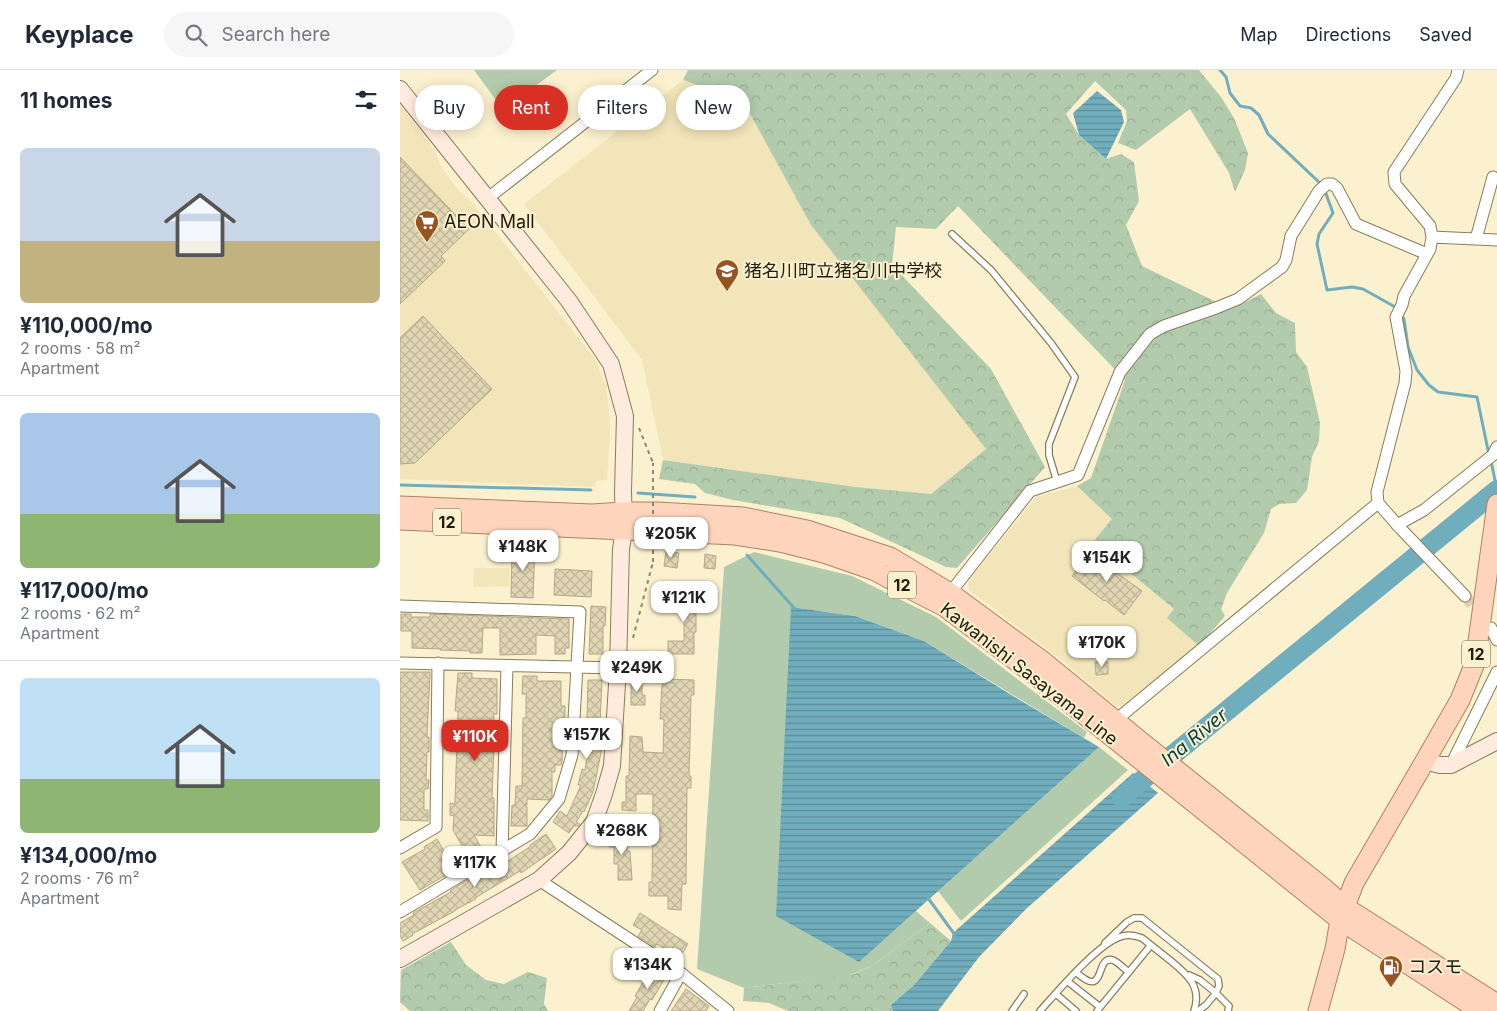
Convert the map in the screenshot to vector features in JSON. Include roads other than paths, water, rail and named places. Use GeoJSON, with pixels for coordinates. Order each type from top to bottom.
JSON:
{"type":"FeatureCollection","features":[{"type":"Feature","properties":{"kind":"main road","name":"12"},"geometry":{"type":"LineString","coordinates":[[1318,1011],[1335,949],[1342,913],[1354,883],[1460,700],[1475,663],[1497,504]]}},
{"type":"Feature","properties":{"kind":"main road","name":"Kawanishi Sasayama Line"},"geometry":{"type":"LineString","coordinates":[[400,506],[592,514],[624,521],[780,542],[824,553],[873,570],[945,607],[1040,679],[1138,749],[1342,913]]}},
{"type":"Feature","properties":{"kind":"main road","name":"Kawanishi Sasayama Line"},"geometry":{"type":"LineString","coordinates":[[400,520],[624,521],[743,517],[807,530],[890,557],[950,593],[1044,662],[1116,720],[1138,749]]}},
{"type":"Feature","properties":{"kind":"main road"},"geometry":{"type":"LineString","coordinates":[[1342,913],[1497,1004]]}},
{"type":"Feature","properties":{"kind":"main road"},"geometry":{"type":"LineString","coordinates":[[1342,913],[1480,1011]]}},
{"type":"Feature","properties":{"kind":"street"},"geometry":{"type":"LineString","coordinates":[[488,198],[652,70]]}},
{"type":"Feature","properties":{"kind":"street"},"geometry":{"type":"LineString","coordinates":[[1458,70],[1456,78],[1394,172],[1394,184],[1430,226],[1432,237],[1428,254],[1404,296],[1402,306],[1396,317],[1406,371],[1405,383],[1377,492],[1378,503],[1465,596]]}},
{"type":"Feature","properties":{"kind":"street"},"geometry":{"type":"LineString","coordinates":[[400,89],[569,301],[611,364],[625,416],[624,521],[621,549],[618,668],[612,766],[594,822],[569,853],[540,880],[400,959]]}},
{"type":"Feature","properties":{"kind":"street"},"geometry":{"type":"LineString","coordinates":[[1476,239],[1493,177]]}},
{"type":"Feature","properties":{"kind":"street"},"geometry":{"type":"LineString","coordinates":[[950,593],[1030,491],[1078,475],[1120,372],[1150,334],[1164,326],[1238,299],[1282,268],[1286,260],[1291,236],[1323,188],[1332,184],[1338,188],[1356,224],[1428,254]]}},
{"type":"Feature","properties":{"kind":"street"},"geometry":{"type":"LineString","coordinates":[[1432,237],[1497,240]]}},
{"type":"Feature","properties":{"kind":"street"},"geometry":{"type":"LineString","coordinates":[[1399,527],[1424,510],[1493,456],[1497,447]]}},
{"type":"Feature","properties":{"kind":"street"},"geometry":{"type":"LineString","coordinates":[[1116,720],[1378,503]]}},
{"type":"Feature","properties":{"kind":"street"},"geometry":{"type":"LineString","coordinates":[[400,606],[580,612],[572,755],[559,799],[530,834],[400,912]]}},
{"type":"Feature","properties":{"kind":"street"},"geometry":{"type":"LineString","coordinates":[[1491,628],[1497,640]]}},
{"type":"Feature","properties":{"kind":"street"},"geometry":{"type":"LineString","coordinates":[[400,663],[618,668]]}},
{"type":"Feature","properties":{"kind":"street"},"geometry":{"type":"LineString","coordinates":[[400,848],[436,827],[438,663]]}},
{"type":"Feature","properties":{"kind":"street"},"geometry":{"type":"LineString","coordinates":[[502,852],[507,666]]}},
{"type":"Feature","properties":{"kind":"street"},"geometry":{"type":"LineString","coordinates":[[1451,765],[1497,672]]}},
{"type":"Feature","properties":{"kind":"street"},"geometry":{"type":"LineString","coordinates":[[1425,761],[1440,765],[1451,765],[1497,741]]}},
{"type":"Feature","properties":{"kind":"street"},"geometry":{"type":"LineString","coordinates":[[540,880],[681,973],[723,1009]]}},
{"type":"Feature","properties":{"kind":"street"},"geometry":{"type":"LineString","coordinates":[[660,1011],[681,973]]}},
{"type":"Feature","properties":{"kind":"lane"},"geometry":{"type":"LineString","coordinates":[[952,234],[992,270],[1051,343],[1075,378],[1049,444],[1049,456],[1057,482]]}},
{"type":"Feature","properties":{"kind":"lane"},"geometry":{"type":"LineString","coordinates":[[1040,1011],[1067,981],[1127,922],[1134,918],[1142,918],[1218,979],[1219,986],[1216,993],[1198,1011]]}},
{"type":"Feature","properties":{"kind":"lane"},"geometry":{"type":"LineString","coordinates":[[1104,946],[1122,936],[1128,935],[1142,938],[1187,974],[1200,980],[1216,993],[1229,1006],[1228,1011]]}},
{"type":"Feature","properties":{"kind":"lane"},"geometry":{"type":"LineString","coordinates":[[1067,981],[1099,1009],[1151,945]]}},
{"type":"Feature","properties":{"kind":"lane"},"geometry":{"type":"LineString","coordinates":[[1076,972],[1090,982],[1099,977],[1104,963],[1108,960],[1113,960],[1129,972]]}},
{"type":"Feature","properties":{"kind":"lane"},"geometry":{"type":"LineString","coordinates":[[1205,984],[1207,978],[1206,969]]}},
{"type":"Feature","properties":{"kind":"lane"},"geometry":{"type":"LineString","coordinates":[[1187,974],[1195,988],[1197,1003],[1194,1011]]}},
{"type":"Feature","properties":{"kind":"lane"},"geometry":{"type":"LineString","coordinates":[[1012,1011],[1024,994]]}},
{"type":"Feature","properties":{"kind":"lane"},"geometry":{"type":"LineString","coordinates":[[1056,994],[1076,1011]]}},
{"type":"Feature","properties":{"kind":"water"},"geometry":{"type":"Polygon","coordinates":[[[1097,91],[1121,110],[1124,122],[1106,159],[1079,135],[1073,113],[1097,91]]]}},
{"type":"Feature","properties":{"kind":"water"},"geometry":{"type":"Polygon","coordinates":[[[791,607],[855,616],[924,641],[1099,747],[859,962],[776,916],[791,607]]]}},
{"type":"Feature","properties":{"kind":"water"},"geometry":{"type":"Polygon","coordinates":[[[1133,773],[1158,793],[1026,909],[979,957],[938,1011],[893,1011],[891,1005],[914,985],[951,941],[953,933],[1133,773]]]}},
{"type":"Feature","properties":{"kind":"waterway"},"geometry":{"type":"LineString","coordinates":[[1220,70],[1226,77],[1230,93],[1240,106],[1251,108],[1259,115],[1268,134],[1322,185]]}},
{"type":"Feature","properties":{"kind":"waterway"},"geometry":{"type":"LineString","coordinates":[[1325,191],[1333,213],[1319,234],[1317,244],[1327,290],[1352,287],[1363,289],[1397,308]]}},
{"type":"Feature","properties":{"kind":"waterway"},"geometry":{"type":"LineString","coordinates":[[1400,313],[1404,319],[1408,347],[1417,370],[1429,385],[1438,392],[1477,397],[1489,455]]}},
{"type":"Feature","properties":{"kind":"waterway"},"geometry":{"type":"LineString","coordinates":[[1491,461],[1497,490]]}},
{"type":"Feature","properties":{"kind":"waterway"},"geometry":{"type":"LineString","coordinates":[[400,485],[591,490]]}},
{"type":"Feature","properties":{"kind":"waterway","name":"Ina River"},"geometry":{"type":"LineString","coordinates":[[1122,798],[1497,490]]}},
{"type":"Feature","properties":{"kind":"waterway"},"geometry":{"type":"LineString","coordinates":[[638,493],[695,497]]}},
{"type":"Feature","properties":{"kind":"waterway"},"geometry":{"type":"LineString","coordinates":[[747,555],[795,609]]}},
{"type":"Feature","properties":{"kind":"waterway"},"geometry":{"type":"LineString","coordinates":[[928,898],[955,935]]}},
{"type":"Feature","properties":{"kind":"tunnel"},"geometry":{"type":"LineString","coordinates":[[1465,596],[1482,617]]}},
{"type":"Feature","properties":{"kind":"place","name":"AEON Mall"},"geometry":{"type":"Point","coordinates":[427,243]}},
{"type":"Feature","properties":{"kind":"place","name":"猪名川町立猪名川中学校"},"geometry":{"type":"Point","coordinates":[727,292]}},
{"type":"Feature","properties":{"kind":"place","name":"コスモ"},"geometry":{"type":"Point","coordinates":[1391,988]}}]}
